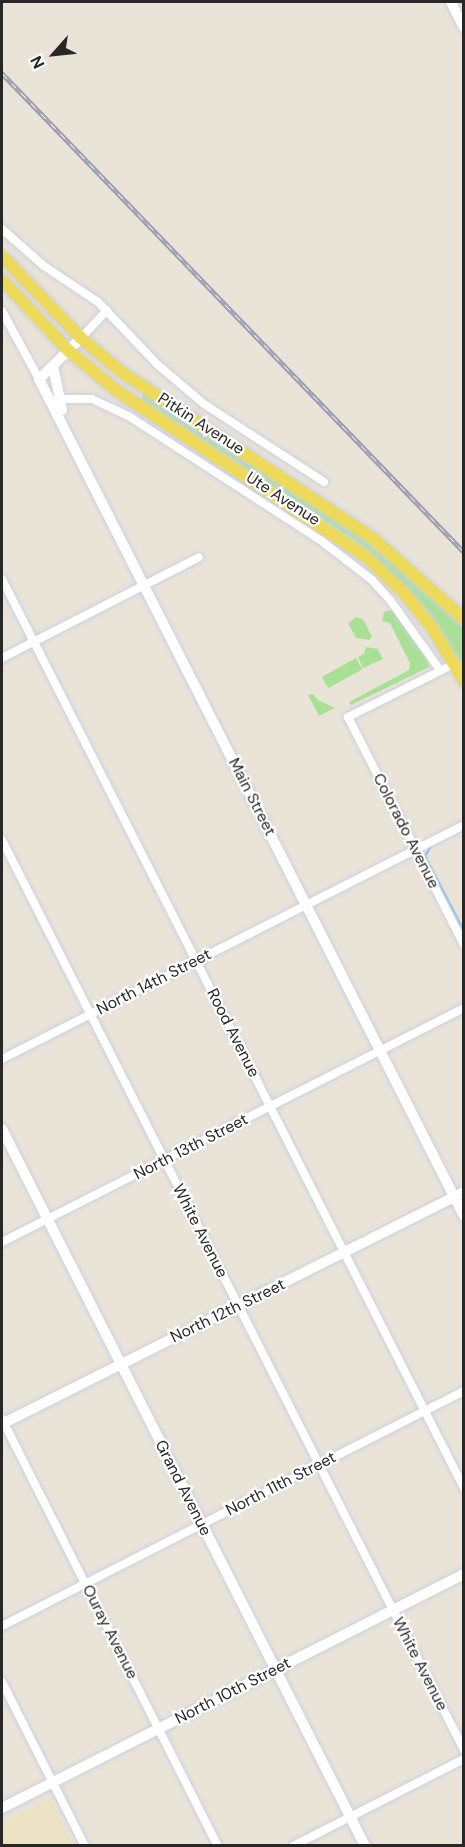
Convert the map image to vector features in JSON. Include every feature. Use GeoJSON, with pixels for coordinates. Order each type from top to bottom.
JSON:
{"type":"FeatureCollection","features":[{"type":"Feature","properties":{"kind":"main road","name":"Pitkin Avenue"},"geometry":{"type":"LineString","coordinates":[[2,256],[81,338],[120,371],[375,540],[464,619]]}},
{"type":"Feature","properties":{"kind":"main road","name":"Ute Avenue"},"geometry":{"type":"LineString","coordinates":[[2,280],[69,351],[116,390],[365,556],[417,608],[464,681]]}},
{"type":"Feature","properties":{"kind":"street"},"geometry":{"type":"LineString","coordinates":[[451,2],[464,27]]}},
{"type":"Feature","properties":{"kind":"street"},"geometry":{"type":"LineString","coordinates":[[2,229],[107,310],[158,365],[204,404],[324,482]]}},
{"type":"Feature","properties":{"kind":"street"},"geometry":{"type":"LineString","coordinates":[[2,310],[39,379],[107,310]]}},
{"type":"Feature","properties":{"kind":"street"},"geometry":{"type":"LineString","coordinates":[[54,366],[57,399],[83,465]]}},
{"type":"Feature","properties":{"kind":"street","name":"Main Street"},"geometry":{"type":"LineString","coordinates":[[39,379],[380,1051],[459,1194],[464,1216]]}},
{"type":"Feature","properties":{"kind":"street"},"geometry":{"type":"LineString","coordinates":[[57,399],[92,399],[130,417],[323,542],[378,587],[409,622],[441,670],[454,664]]}},
{"type":"Feature","properties":{"kind":"street"},"geometry":{"type":"LineString","coordinates":[[2,658],[199,557]]}},
{"type":"Feature","properties":{"kind":"street","name":"Rood Avenue"},"geometry":{"type":"LineString","coordinates":[[2,579],[464,1488]]}},
{"type":"Feature","properties":{"kind":"street","name":"Colorado Avenue"},"geometry":{"type":"LineString","coordinates":[[441,670],[348,717],[464,945]]}},
{"type":"Feature","properties":{"kind":"street","name":"North 14th Street"},"geometry":{"type":"LineString","coordinates":[[2,1059],[464,825]]}},
{"type":"Feature","properties":{"kind":"street","name":"White Avenue"},"geometry":{"type":"LineString","coordinates":[[2,840],[464,1750]]}},
{"type":"Feature","properties":{"kind":"street","name":"North 13th Street"},"geometry":{"type":"LineString","coordinates":[[2,1242],[464,1008]]}},
{"type":"Feature","properties":{"kind":"street","name":"Grand Avenue"},"geometry":{"type":"LineString","coordinates":[[2,1129],[365,1845]]}},
{"type":"Feature","properties":{"kind":"street","name":"North 12th Street"},"geometry":{"type":"LineString","coordinates":[[2,1422],[459,1194]]}},
{"type":"Feature","properties":{"kind":"street","name":"North 11th Street"},"geometry":{"type":"LineString","coordinates":[[2,1626],[464,1391]]}},
{"type":"Feature","properties":{"kind":"street","name":"Ouray Avenue"},"geometry":{"type":"LineString","coordinates":[[2,1422],[218,1845]]}},
{"type":"Feature","properties":{"kind":"street","name":"North 10th Street"},"geometry":{"type":"LineString","coordinates":[[2,1808],[464,1574]]}},
{"type":"Feature","properties":{"kind":"street"},"geometry":{"type":"LineString","coordinates":[[2,1682],[85,1845]]}},
{"type":"Feature","properties":{"kind":"street"},"geometry":{"type":"LineString","coordinates":[[293,1845],[464,1759]]}},
{"type":"Feature","properties":{"kind":"shaded area"},"geometry":{"type":"Polygon","coordinates":[[[51,1798],[74,1845],[2,1845],[2,1822],[51,1798]]]}},
{"type":"Feature","properties":{"kind":"green space"},"geometry":{"type":"Polygon","coordinates":[[[144,393],[365,538],[429,593],[463,628],[463,668],[426,610],[364,547],[141,399],[144,393]]]}},
{"type":"Feature","properties":{"kind":"green space"},"geometry":{"type":"Polygon","coordinates":[[[393,610],[427,657],[429,667],[351,705],[349,702],[409,670],[410,663],[390,623],[382,621],[384,612],[393,610]]]}},
{"type":"Feature","properties":{"kind":"green space"},"geometry":{"type":"Polygon","coordinates":[[[356,617],[363,619],[372,637],[369,640],[356,638],[348,623],[356,617]]]}},
{"type":"Feature","properties":{"kind":"green space"},"geometry":{"type":"Polygon","coordinates":[[[366,647],[378,649],[383,659],[363,668],[358,657],[364,654],[366,647]]]}},
{"type":"Feature","properties":{"kind":"green space"},"geometry":{"type":"Polygon","coordinates":[[[356,658],[362,669],[328,688],[322,677],[356,658]]]}},
{"type":"Feature","properties":{"kind":"green space"},"geometry":{"type":"Polygon","coordinates":[[[313,694],[318,700],[335,708],[319,716],[308,695],[313,694]]]}},
{"type":"Feature","properties":{"kind":"waterway"},"geometry":{"type":"LineString","coordinates":[[430,848],[425,856],[464,931]]}},
{"type":"Feature","properties":{"kind":"railway"},"geometry":{"type":"LineString","coordinates":[[2,73],[464,552]]}}]}
